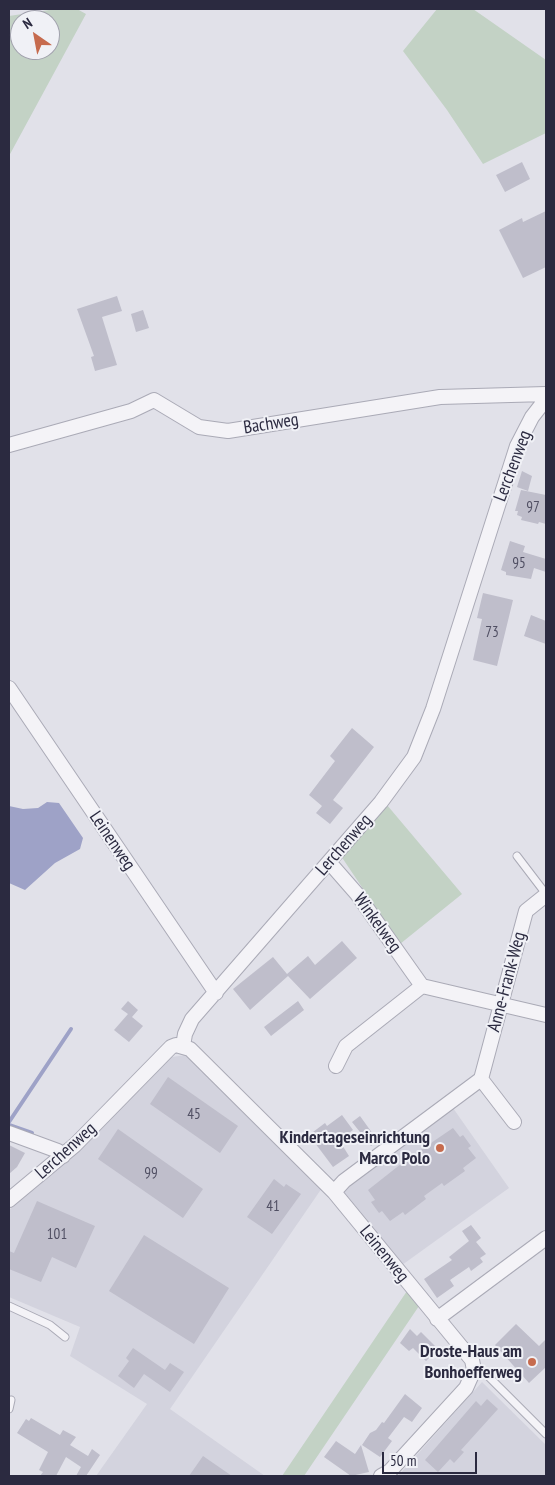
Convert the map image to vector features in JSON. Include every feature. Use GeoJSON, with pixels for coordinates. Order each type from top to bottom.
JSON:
{"type":"FeatureCollection","features":[{"type":"Feature","properties":{"kind":"street","name":"Bachweg"},"geometry":{"type":"LineString","coordinates":[[9,445],[130,411],[154,400],[199,427],[228,432],[440,396],[546,394]]}},
{"type":"Feature","properties":{"kind":"street","name":"Lerchenweg"},"geometry":{"type":"LineString","coordinates":[[9,1200],[63,1156],[114,1107],[171,1047],[176,1044],[183,1046],[185,1034],[192,1019],[381,802],[414,758],[433,709],[517,446],[532,418],[546,399]]}},
{"type":"Feature","properties":{"kind":"street","name":"Leinenweg"},"geometry":{"type":"LineString","coordinates":[[9,688],[216,993]]}},
{"type":"Feature","properties":{"kind":"street","name":"Winkelweg"},"geometry":{"type":"LineString","coordinates":[[329,862],[357,894],[422,986]]}},
{"type":"Feature","properties":{"kind":"street","name":"Anne-Frank-Weg"},"geometry":{"type":"LineString","coordinates":[[481,1079],[526,911],[546,895]]}},
{"type":"Feature","properties":{"kind":"street"},"geometry":{"type":"LineString","coordinates":[[336,1066],[346,1046],[422,986],[546,1015]]}},
{"type":"Feature","properties":{"kind":"street","name":"Leinenweg"},"geometry":{"type":"LineString","coordinates":[[183,1046],[190,1049],[334,1192],[472,1360],[474,1370]]}},
{"type":"Feature","properties":{"kind":"street"},"geometry":{"type":"LineString","coordinates":[[334,1192],[344,1182],[481,1079],[514,1122]]}},
{"type":"Feature","properties":{"kind":"street"},"geometry":{"type":"LineString","coordinates":[[9,1133],[58,1152],[63,1156]]}},
{"type":"Feature","properties":{"kind":"street"},"geometry":{"type":"LineString","coordinates":[[437,1319],[546,1238]]}},
{"type":"Feature","properties":{"kind":"street"},"geometry":{"type":"LineString","coordinates":[[381,1476],[390,1472],[466,1388],[474,1370]]}},
{"type":"Feature","properties":{"kind":"lane","name":"Anne-Frank-Weg"},"geometry":{"type":"LineString","coordinates":[[517,856],[546,895]]}},
{"type":"Feature","properties":{"kind":"lane"},"geometry":{"type":"LineString","coordinates":[[9,1306],[50,1325],[65,1337]]}},
{"type":"Feature","properties":{"kind":"lane"},"geometry":{"type":"LineString","coordinates":[[474,1370],[486,1374],[546,1434]]}},
{"type":"Feature","properties":{"kind":"lane"},"geometry":{"type":"LineString","coordinates":[[9,1409],[11,1400]]}},
{"type":"Feature","properties":{"kind":"shaded area"},"geometry":{"type":"Polygon","coordinates":[[[186,1055],[196,1061],[322,1188],[170,1409],[265,1476],[96,1476],[147,1404],[70,1356],[80,1327],[9,1297],[9,1210],[70,1159],[172,1057],[186,1055]]]}},
{"type":"Feature","properties":{"kind":"shaded area","name":"Kindertageseinrichtung Marco Polo"},"geometry":{"type":"Polygon","coordinates":[[[453,1108],[509,1188],[402,1265],[342,1190],[453,1108]]]}},
{"type":"Feature","properties":{"kind":"shaded area"},"geometry":{"type":"Polygon","coordinates":[[[482,1382],[546,1445],[546,1476],[398,1476],[482,1382]]]}},
{"type":"Feature","properties":{"kind":"green space"},"geometry":{"type":"Polygon","coordinates":[[[77,9],[86,14],[9,156],[9,16],[10,60],[60,60],[60,10],[49,10],[77,9]]]}},
{"type":"Feature","properties":{"kind":"green space"},"geometry":{"type":"Polygon","coordinates":[[[437,9],[473,9],[546,60],[546,133],[483,164],[447,110],[403,51],[437,9]]]}},
{"type":"Feature","properties":{"kind":"green space"},"geometry":{"type":"Polygon","coordinates":[[[387,805],[462,894],[400,944],[341,856],[387,805]]]}},
{"type":"Feature","properties":{"kind":"green space"},"geometry":{"type":"Polygon","coordinates":[[[407,1291],[419,1306],[304,1476],[282,1476],[407,1291]]]}},
{"type":"Feature","properties":{"kind":"water"},"geometry":{"type":"Polygon","coordinates":[[[47,802],[59,803],[83,838],[80,849],[55,863],[25,890],[9,883],[9,806],[23,809],[38,808],[47,802]]]}},
{"type":"Feature","properties":{"kind":"building"},"geometry":{"type":"Polygon","coordinates":[[[522,162],[530,179],[505,192],[496,175],[522,162]]]}},
{"type":"Feature","properties":{"kind":"building"},"geometry":{"type":"Polygon","coordinates":[[[546,211],[546,267],[523,278],[499,230],[522,218],[523,222],[546,211]]]}},
{"type":"Feature","properties":{"kind":"building"},"geometry":{"type":"Polygon","coordinates":[[[117,296],[122,311],[102,317],[117,365],[95,371],[91,357],[94,356],[77,309],[117,296]]]}},
{"type":"Feature","properties":{"kind":"building"},"geometry":{"type":"Polygon","coordinates":[[[143,310],[149,328],[136,332],[131,314],[143,310]]]}},
{"type":"Feature","properties":{"kind":"building"},"geometry":{"type":"Polygon","coordinates":[[[522,471],[532,476],[528,491],[517,487],[522,471]]]}},
{"type":"Feature","properties":{"kind":"building"},"geometry":{"type":"Polygon","coordinates":[[[521,490],[546,495],[546,524],[521,520],[522,517],[517,515],[518,511],[515,511],[521,490]]]}},
{"type":"Feature","properties":{"kind":"building"},"geometry":{"type":"Polygon","coordinates":[[[510,541],[525,546],[523,552],[546,559],[546,572],[534,568],[531,579],[506,575],[506,572],[501,570],[510,541]]]}},
{"type":"Feature","properties":{"kind":"building"},"geometry":{"type":"Polygon","coordinates":[[[483,593],[513,600],[497,666],[473,660],[482,619],[477,618],[483,593]]]}},
{"type":"Feature","properties":{"kind":"building"},"geometry":{"type":"Polygon","coordinates":[[[531,615],[546,621],[546,644],[524,636],[531,615]]]}},
{"type":"Feature","properties":{"kind":"building"},"geometry":{"type":"Polygon","coordinates":[[[352,728],[374,747],[333,800],[343,808],[330,824],[316,813],[322,806],[309,795],[335,761],[330,756],[352,728]]]}},
{"type":"Feature","properties":{"kind":"building"},"geometry":{"type":"Polygon","coordinates":[[[342,941],[357,958],[310,999],[288,976],[250,1010],[233,989],[273,957],[287,974],[308,956],[315,965],[342,941]]]}},
{"type":"Feature","properties":{"kind":"building"},"geometry":{"type":"Polygon","coordinates":[[[128,1001],[138,1010],[132,1017],[143,1026],[129,1042],[114,1030],[128,1014],[121,1009],[128,1001]]]}},
{"type":"Feature","properties":{"kind":"building"},"geometry":{"type":"Polygon","coordinates":[[[298,1001],[304,1010],[271,1036],[264,1027],[298,1001]]]}},
{"type":"Feature","properties":{"kind":"building"},"geometry":{"type":"Polygon","coordinates":[[[168,1077],[238,1126],[220,1153],[150,1104],[168,1077]]]}},
{"type":"Feature","properties":{"kind":"building"},"geometry":{"type":"Polygon","coordinates":[[[342,1115],[353,1130],[339,1140],[349,1156],[333,1167],[309,1135],[325,1123],[327,1126],[342,1115]]]}},
{"type":"Feature","properties":{"kind":"building"},"geometry":{"type":"Polygon","coordinates":[[[360,1116],[378,1141],[371,1146],[352,1122],[360,1116]]]}},
{"type":"Feature","properties":{"kind":"building"},"geometry":{"type":"Polygon","coordinates":[[[453,1128],[460,1137],[463,1135],[471,1146],[468,1148],[476,1158],[463,1168],[465,1171],[444,1186],[442,1183],[424,1196],[426,1199],[405,1215],[403,1212],[390,1221],[382,1211],[379,1213],[371,1202],[375,1200],[368,1190],[406,1160],[453,1128]]]}},
{"type":"Feature","properties":{"kind":"building"},"geometry":{"type":"Polygon","coordinates":[[[118,1129],[203,1189],[183,1218],[98,1159],[118,1129]]]}},
{"type":"Feature","properties":{"kind":"building"},"geometry":{"type":"Polygon","coordinates":[[[9,1145],[25,1153],[17,1167],[9,1174],[9,1145]]]}},
{"type":"Feature","properties":{"kind":"building"},"geometry":{"type":"Polygon","coordinates":[[[274,1179],[284,1187],[286,1184],[301,1194],[272,1234],[247,1217],[274,1179]]]}},
{"type":"Feature","properties":{"kind":"building"},"geometry":{"type":"Polygon","coordinates":[[[37,1201],[95,1226],[76,1268],[52,1257],[41,1282],[9,1269],[9,1251],[14,1253],[37,1201]]]}},
{"type":"Feature","properties":{"kind":"building"},"geometry":{"type":"Polygon","coordinates":[[[471,1225],[481,1238],[476,1242],[486,1254],[480,1258],[483,1262],[471,1271],[469,1267],[450,1280],[454,1286],[437,1298],[424,1279],[452,1260],[449,1257],[469,1241],[462,1231],[471,1225]]]}},
{"type":"Feature","properties":{"kind":"building"},"geometry":{"type":"Polygon","coordinates":[[[144,1235],[229,1288],[194,1344],[109,1291],[144,1235]]]}},
{"type":"Feature","properties":{"kind":"building"},"geometry":{"type":"Polygon","coordinates":[[[516,1324],[539,1346],[546,1339],[546,1367],[529,1383],[495,1345],[516,1324]]]}},
{"type":"Feature","properties":{"kind":"building"},"geometry":{"type":"Polygon","coordinates":[[[410,1329],[417,1336],[421,1332],[438,1349],[426,1361],[413,1348],[409,1351],[400,1343],[410,1329]]]}},
{"type":"Feature","properties":{"kind":"building"},"geometry":{"type":"Polygon","coordinates":[[[133,1348],[165,1370],[170,1363],[184,1372],[170,1392],[144,1374],[134,1388],[118,1376],[129,1361],[126,1358],[133,1348]]]}},
{"type":"Feature","properties":{"kind":"building"},"geometry":{"type":"Polygon","coordinates":[[[405,1394],[422,1408],[412,1422],[404,1417],[388,1438],[392,1441],[380,1457],[362,1445],[370,1433],[376,1430],[382,1422],[384,1423],[405,1394]]]}},
{"type":"Feature","properties":{"kind":"building"},"geometry":{"type":"Polygon","coordinates":[[[487,1399],[498,1409],[461,1450],[464,1452],[454,1463],[450,1459],[438,1472],[425,1460],[476,1401],[481,1406],[487,1399]]]}},
{"type":"Feature","properties":{"kind":"building"},"geometry":{"type":"Polygon","coordinates":[[[31,1418],[60,1435],[63,1430],[76,1437],[70,1445],[88,1456],[92,1449],[100,1455],[86,1476],[76,1476],[81,1467],[66,1457],[56,1476],[40,1476],[43,1472],[39,1470],[48,1452],[17,1433],[26,1419],[29,1421],[31,1418]]]}},
{"type":"Feature","properties":{"kind":"building"},"geometry":{"type":"Polygon","coordinates":[[[336,1441],[355,1454],[361,1445],[369,1472],[351,1476],[324,1457],[336,1441]]]}},
{"type":"Feature","properties":{"kind":"building"},"geometry":{"type":"Polygon","coordinates":[[[203,1456],[232,1476],[189,1476],[203,1456]]]}},
{"type":"Feature","properties":{"kind":"waterway"},"geometry":{"type":"LineString","coordinates":[[9,1122],[71,1029]]}},
{"type":"Feature","properties":{"kind":"waterway"},"geometry":{"type":"LineString","coordinates":[[9,1125],[32,1133]]}},
{"type":"Feature","properties":{"kind":"place","name":"Kindertageseinrichtung Marco Polo"},"geometry":{"type":"Point","coordinates":[440,1148]}},
{"type":"Feature","properties":{"kind":"place","name":"Droste-Haus am Bonhoefferweg"},"geometry":{"type":"Point","coordinates":[532,1362]}}]}
